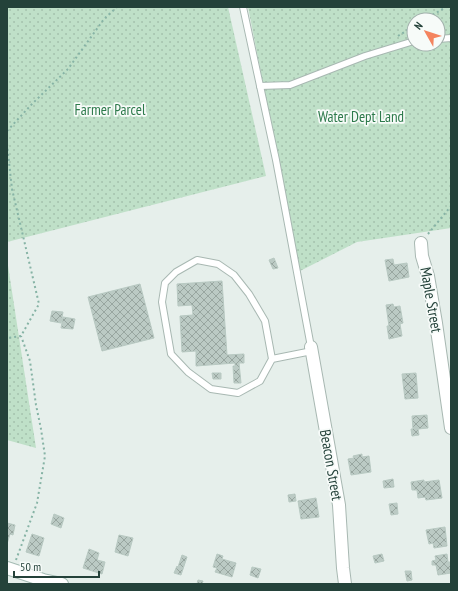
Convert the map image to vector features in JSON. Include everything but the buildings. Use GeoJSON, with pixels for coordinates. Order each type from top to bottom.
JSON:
{"type":"FeatureCollection","features":[{"type":"Feature","properties":{"kind":"street","name":"Maple Street"},"geometry":{"type":"LineString","coordinates":[[421,243],[422,256],[428,276],[436,323],[451,428]]}},
{"type":"Feature","properties":{"kind":"street","name":"Beacon Street"},"geometry":{"type":"LineString","coordinates":[[311,349],[339,506],[345,584]]}},
{"type":"Feature","properties":{"kind":"street"},"geometry":{"type":"LineString","coordinates":[[10,569],[43,580],[62,584]]}},
{"type":"Feature","properties":{"kind":"lane"},"geometry":{"type":"LineString","coordinates":[[243,7],[276,160],[311,349],[272,359],[260,381],[238,393],[211,389],[188,372],[171,354],[162,302],[165,283],[176,272],[197,260],[218,264],[234,275],[249,294],[265,321],[272,359]]}},
{"type":"Feature","properties":{"kind":"lane"},"geometry":{"type":"LineString","coordinates":[[260,86],[290,85],[365,56],[406,43]]}},
{"type":"Feature","properties":{"kind":"path"},"geometry":{"type":"LineString","coordinates":[[7,131],[68,69],[104,19],[117,7]]}},
{"type":"Feature","properties":{"kind":"path"},"geometry":{"type":"LineString","coordinates":[[7,144],[12,189],[39,304],[21,336],[30,361],[45,456],[37,503],[10,569]]}},
{"type":"Feature","properties":{"kind":"path"},"geometry":{"type":"LineString","coordinates":[[421,243],[451,206]]}},
{"type":"Feature","properties":{"kind":"path"},"geometry":{"type":"LineString","coordinates":[[7,338],[21,336]]}},
{"type":"Feature","properties":{"kind":"green space","name":"Farmer Parcel"},"geometry":{"type":"Polygon","coordinates":[[[7,7],[228,7],[266,176],[7,242],[7,7]]]}},
{"type":"Feature","properties":{"kind":"green space","name":"Water Dept Land"},"geometry":{"type":"Polygon","coordinates":[[[248,7],[451,7],[451,228],[357,242],[300,271],[248,7]]]}},
{"type":"Feature","properties":{"kind":"green space"},"geometry":{"type":"Polygon","coordinates":[[[7,259],[36,448],[7,440],[7,259]]]}}]}
